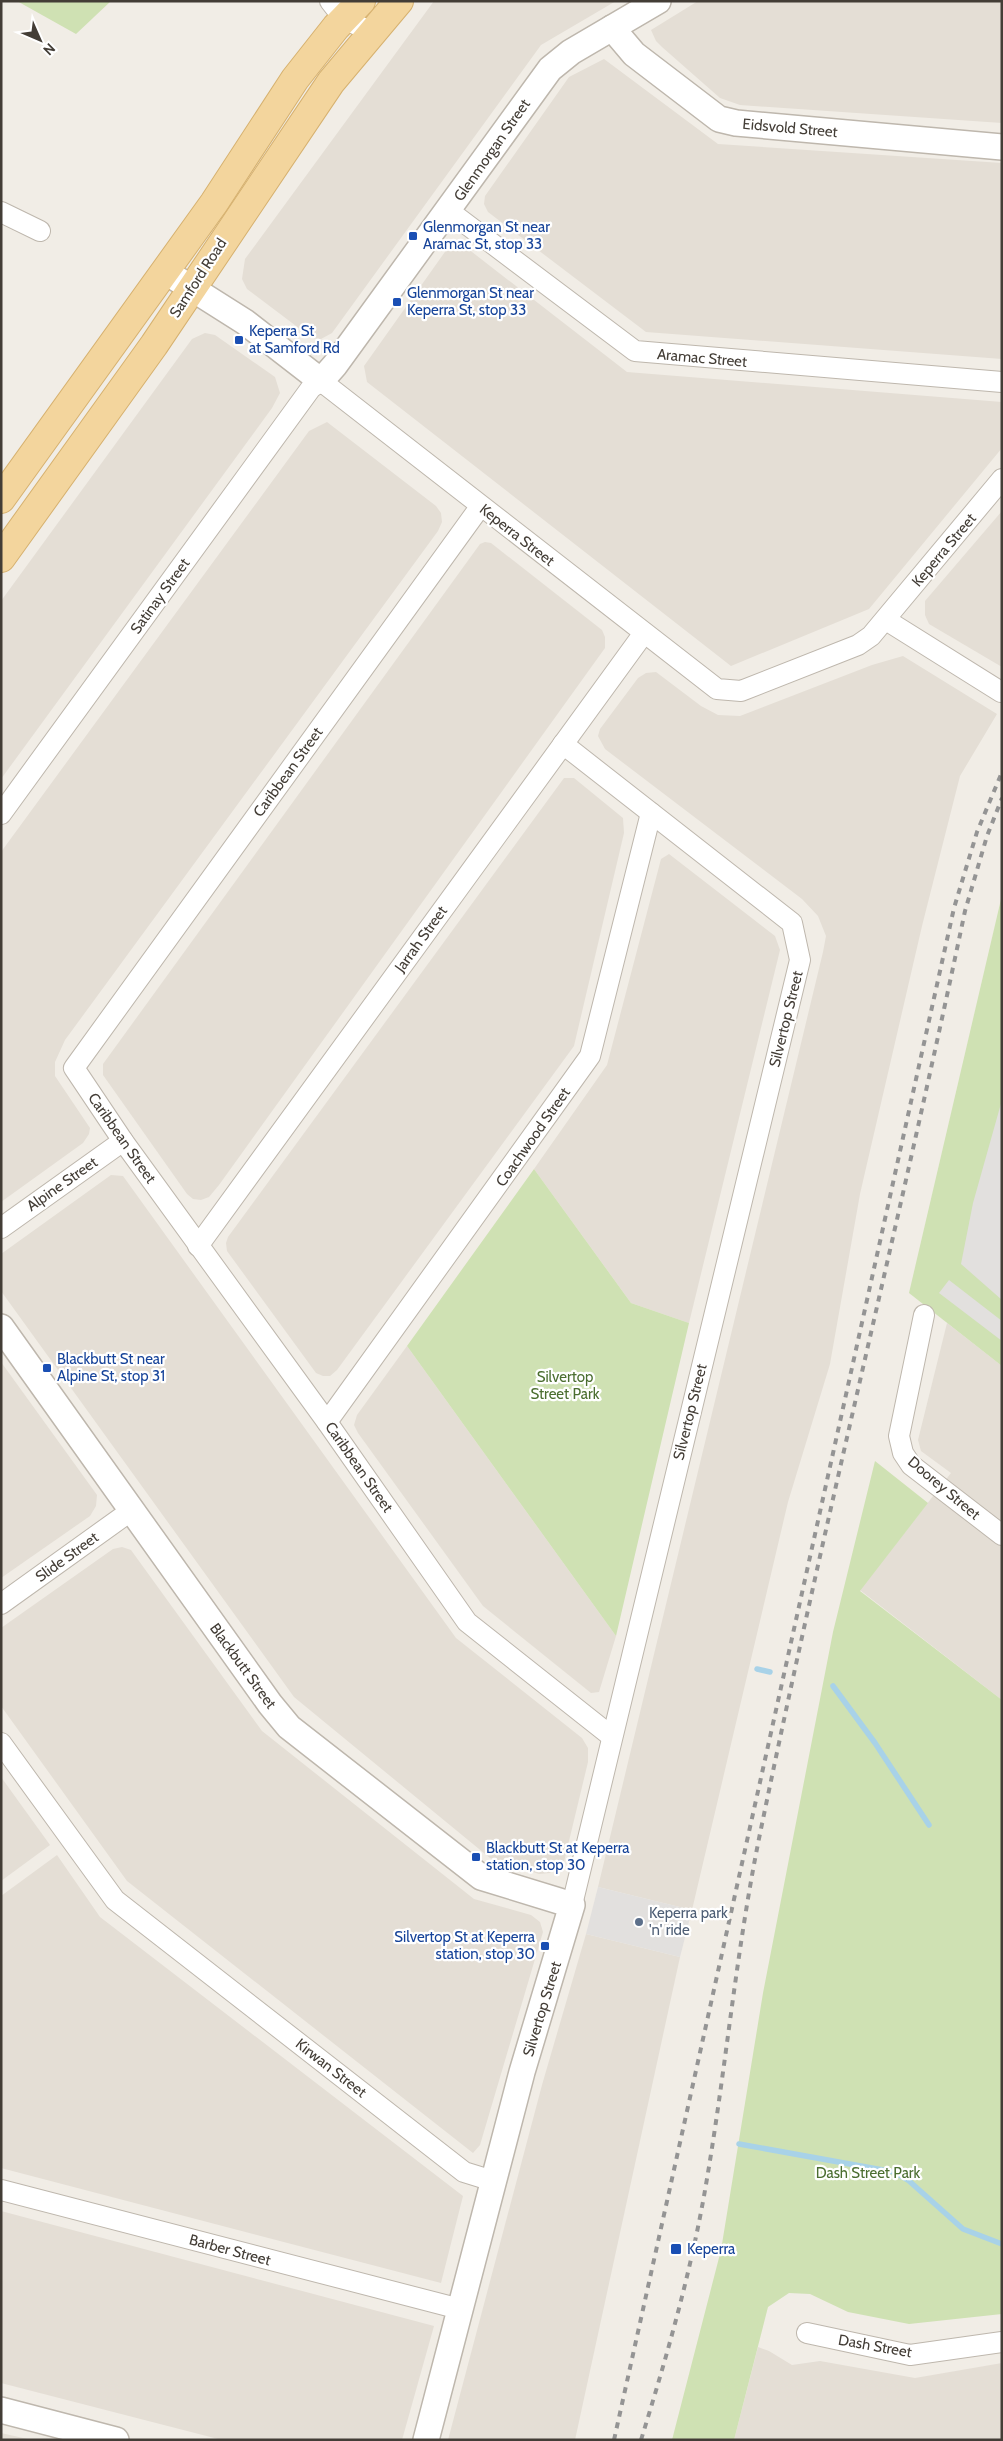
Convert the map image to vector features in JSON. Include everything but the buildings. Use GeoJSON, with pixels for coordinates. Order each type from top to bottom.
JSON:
{"type":"FeatureCollection","features":[{"type":"Feature","properties":{"kind":"main road","name":"Samford Road"},"geometry":{"type":"LineString","coordinates":[[1,558],[154,345],[330,82],[399,1]]}},
{"type":"Feature","properties":{"kind":"main road","name":"Samford Road"},"geometry":{"type":"LineString","coordinates":[[1,499],[166,272],[214,203],[294,79],[351,5]]}},
{"type":"Feature","properties":{"kind":"street","name":"Glenmorgan Street"},"geometry":{"type":"LineString","coordinates":[[321,381],[335,365],[449,211],[514,116],[550,68],[571,52],[658,1]]}},
{"type":"Feature","properties":{"kind":"street"},"geometry":{"type":"LineString","coordinates":[[351,5],[372,32]]}},
{"type":"Feature","properties":{"kind":"street","name":"Eidsvold Street"},"geometry":{"type":"LineString","coordinates":[[612,28],[634,54],[719,119],[736,123],[1002,147]]}},
{"type":"Feature","properties":{"kind":"street","name":"Aramac Street"},"geometry":{"type":"LineString","coordinates":[[449,211],[635,351],[1002,382]]}},
{"type":"Feature","properties":{"kind":"street"},"geometry":{"type":"LineString","coordinates":[[1,212],[40,231]]}},
{"type":"Feature","properties":{"kind":"street","name":"Keperra Street"},"geometry":{"type":"LineString","coordinates":[[166,272],[244,322],[717,689],[741,691],[858,645],[871,636],[1002,480]]}},
{"type":"Feature","properties":{"kind":"street","name":"Satinay Street"},"geometry":{"type":"LineString","coordinates":[[1,814],[311,388],[321,381]]}},
{"type":"Feature","properties":{"kind":"street","name":"Caribbean Street"},"geometry":{"type":"LineString","coordinates":[[480,507],[74,1068],[198,1246],[327,1422],[467,1622],[611,1736]]}},
{"type":"Feature","properties":{"kind":"street"},"geometry":{"type":"LineString","coordinates":[[886,620],[1001,692]]}},
{"type":"Feature","properties":{"kind":"street","name":"Jarrah Street"},"geometry":{"type":"LineString","coordinates":[[198,1246],[644,632]]}},
{"type":"Feature","properties":{"kind":"street","name":"Silvertop Street"},"geometry":{"type":"LineString","coordinates":[[493,2181],[522,2072],[572,1905],[611,1736],[800,960],[792,923],[563,744]]}},
{"type":"Feature","properties":{"kind":"street","name":"Coachwood Street"},"geometry":{"type":"LineString","coordinates":[[327,1422],[590,1056],[651,812]]}},
{"type":"Feature","properties":{"kind":"street","name":"Alpine Street"},"geometry":{"type":"LineString","coordinates":[[1,1228],[124,1141]]}},
{"type":"Feature","properties":{"kind":"street","name":"Doorey Street"},"geometry":{"type":"LineString","coordinates":[[924,1315],[899,1436],[903,1453],[911,1465],[1002,1535]]}},
{"type":"Feature","properties":{"kind":"street","name":"Blackbutt Street"},"geometry":{"type":"LineString","coordinates":[[1,1327],[270,1704],[289,1727],[481,1877],[572,1905]]}},
{"type":"Feature","properties":{"kind":"street","name":"Slide Street"},"geometry":{"type":"LineString","coordinates":[[1,1604],[132,1510]]}},
{"type":"Feature","properties":{"kind":"street","name":"Kirwan Street"},"geometry":{"type":"LineString","coordinates":[[1,1743],[115,1900],[464,2172],[493,2181]]}},
{"type":"Feature","properties":{"kind":"street"},"geometry":{"type":"LineString","coordinates":[[426,2440],[493,2181]]}},
{"type":"Feature","properties":{"kind":"street","name":"Barber Street"},"geometry":{"type":"LineString","coordinates":[[1,2190],[460,2310]]}},
{"type":"Feature","properties":{"kind":"street","name":"Dash Street"},"geometry":{"type":"LineString","coordinates":[[807,2333],[910,2355],[1002,2342]]}},
{"type":"Feature","properties":{"kind":"street"},"geometry":{"type":"LineString","coordinates":[[1,2410],[77,2435],[116,2440]]}},
{"type":"Feature","properties":{"kind":"shaded area"},"geometry":{"type":"Polygon","coordinates":[[[434,1],[616,1],[541,45],[332,333],[321,339],[312,338],[247,289],[242,279],[245,259],[434,1]]]}},
{"type":"Feature","properties":{"kind":"shaded area"},"geometry":{"type":"Polygon","coordinates":[[[698,1],[1002,1],[1002,123],[740,105],[720,98],[662,47],[656,41],[651,30],[698,1]]]}},
{"type":"Feature","properties":{"kind":"shaded area"},"geometry":{"type":"Polygon","coordinates":[[[604,59],[718,144],[1002,163],[1002,359],[646,332],[488,212],[484,204],[485,196],[569,77],[604,59]]]}},
{"type":"Feature","properties":{"kind":"shaded area"},"geometry":{"type":"Polygon","coordinates":[[[455,245],[463,245],[627,372],[1002,402],[1002,448],[869,609],[731,666],[367,382],[364,366],[447,249],[455,245]]]}},
{"type":"Feature","properties":{"kind":"shaded area"},"geometry":{"type":"Polygon","coordinates":[[[205,333],[215,335],[275,377],[280,393],[272,408],[1,779],[1,601],[192,339],[205,333]]]}},
{"type":"Feature","properties":{"kind":"shaded area"},"geometry":{"type":"Polygon","coordinates":[[[327,422],[436,506],[441,513],[442,522],[438,531],[65,1040],[55,1062],[55,1076],[90,1128],[89,1134],[83,1143],[1,1202],[1,852],[309,431],[327,422]]]}},
{"type":"Feature","properties":{"kind":"shaded area"},"geometry":{"type":"Polygon","coordinates":[[[1002,511],[1002,667],[929,624],[925,615],[925,601],[1002,511]]]}},
{"type":"Feature","properties":{"kind":"shaded area"},"geometry":{"type":"Polygon","coordinates":[[[485,542],[491,543],[602,630],[605,637],[605,648],[219,1185],[209,1197],[201,1200],[193,1199],[187,1194],[103,1075],[103,1064],[480,544],[485,542]]]}},
{"type":"Feature","properties":{"kind":"shaded area"},"geometry":{"type":"Polygon","coordinates":[[[903,656],[997,714],[960,776],[922,926],[860,1194],[830,1364],[788,1502],[692,1910],[598,1887],[826,936],[818,916],[802,899],[605,749],[598,736],[600,729],[638,678],[646,673],[656,672],[701,706],[718,715],[740,716],[872,665],[903,656]]]}},
{"type":"Feature","properties":{"kind":"shaded area"},"geometry":{"type":"Polygon","coordinates":[[[564,778],[574,778],[623,818],[624,833],[574,1046],[337,1370],[330,1376],[323,1376],[316,1373],[227,1251],[226,1243],[228,1237],[564,778]]]}},
{"type":"Feature","properties":{"kind":"shaded area"},"geometry":{"type":"Polygon","coordinates":[[[669,854],[775,936],[780,950],[689,1323],[631,1303],[534,1169],[607,1065],[661,859],[669,854]]]}},
{"type":"Feature","properties":{"kind":"shaded area"},"geometry":{"type":"Polygon","coordinates":[[[1002,1100],[1002,1300],[961,1264],[973,1203],[1002,1100]]]}},
{"type":"Feature","properties":{"kind":"shaded area"},"geometry":{"type":"Polygon","coordinates":[[[111,1175],[123,1176],[456,1638],[582,1738],[588,1748],[588,1762],[563,1866],[550,1873],[539,1874],[490,1858],[294,1697],[1,1291],[1,1254],[111,1175]]]}},
{"type":"Feature","properties":{"kind":"shaded area"},"geometry":{"type":"Polygon","coordinates":[[[949,1280],[1002,1321],[1002,1341],[939,1293],[949,1280]]]}},
{"type":"Feature","properties":{"kind":"shaded area"},"geometry":{"type":"Polygon","coordinates":[[[947,1323],[1002,1366],[1002,1700],[860,1590],[951,1473],[921,1451],[918,1440],[947,1323]]]}},
{"type":"Feature","properties":{"kind":"shaded area"},"geometry":{"type":"Polygon","coordinates":[[[407,1346],[616,1636],[599,1692],[591,1693],[483,1606],[358,1433],[354,1425],[357,1415],[407,1346]]]}},
{"type":"Feature","properties":{"kind":"shaded area"},"geometry":{"type":"Polygon","coordinates":[[[1,1362],[97,1495],[96,1506],[90,1516],[1,1578],[1,1362]]]}},
{"type":"Feature","properties":{"kind":"shaded area"},"geometry":{"type":"Polygon","coordinates":[[[122,1547],[131,1550],[262,1731],[474,1899],[531,1915],[540,1922],[543,1932],[480,2145],[473,2153],[127,1881],[1,1706],[1,1628],[113,1549],[122,1547]]]}},
{"type":"Feature","properties":{"kind":"shaded area"},"geometry":{"type":"Polygon","coordinates":[[[1,1777],[50,1845],[1,1881],[1,1777]]]}},
{"type":"Feature","properties":{"kind":"shaded area"},"geometry":{"type":"Polygon","coordinates":[[[57,1855],[100,1917],[463,2196],[441,2283],[1,2168],[1,1896],[57,1855]]]}},
{"type":"Feature","properties":{"kind":"shaded area","name":"Keperra park 'n' ride"},"geometry":{"type":"Polygon","coordinates":[[[598,1887],[692,1910],[680,1957],[586,1934],[598,1887]]]}},
{"type":"Feature","properties":{"kind":"shaded area"},"geometry":{"type":"Polygon","coordinates":[[[586,1934],[680,1957],[575,2440],[448,2440],[542,2085],[586,1934]]]}},
{"type":"Feature","properties":{"kind":"shaded area"},"geometry":{"type":"Polygon","coordinates":[[[1,2211],[434,2326],[402,2440],[222,2440],[1,2383],[1,2211]]]}},
{"type":"Feature","properties":{"kind":"shaded area"},"geometry":{"type":"Polygon","coordinates":[[[758,2347],[769,2351],[792,2365],[820,2361],[915,2378],[1002,2363],[1002,2440],[734,2440],[758,2347]]]}},
{"type":"Feature","properties":{"kind":"shaded area"},"geometry":{"type":"Polygon","coordinates":[[[1,2433],[32,2440],[1,2440],[1,2433]]]}},
{"type":"Feature","properties":{"kind":"green space"},"geometry":{"type":"Polygon","coordinates":[[[17,1],[111,1],[76,34],[17,1]]]}},
{"type":"Feature","properties":{"kind":"green space"},"geometry":{"type":"Polygon","coordinates":[[[1002,895],[1002,1366],[909,1293],[1002,895]]]}},
{"type":"Feature","properties":{"kind":"green space","name":"Silvertop Street Park"},"geometry":{"type":"Polygon","coordinates":[[[534,1169],[631,1303],[689,1323],[616,1636],[407,1346],[534,1169]]]}},
{"type":"Feature","properties":{"kind":"green space","name":"Dash Street Park"},"geometry":{"type":"Polygon","coordinates":[[[875,1461],[928,1503],[860,1591],[1002,1700],[1002,2314],[909,2324],[848,2312],[810,2294],[789,2293],[768,2307],[734,2440],[672,2440],[721,2250],[763,1993],[833,1632],[875,1461]]]}},
{"type":"Feature","properties":{"kind":"waterway"},"geometry":{"type":"LineString","coordinates":[[757,1669],[770,1672]]}},
{"type":"Feature","properties":{"kind":"waterway"},"geometry":{"type":"LineString","coordinates":[[833,1686],[875,1743],[929,1825]]}},
{"type":"Feature","properties":{"kind":"waterway"},"geometry":{"type":"LineString","coordinates":[[739,2144],[894,2172],[908,2180],[963,2229],[1002,2244]]}},
{"type":"Feature","properties":{"kind":"railway"},"geometry":{"type":"LineString","coordinates":[[614,2440],[954,908],[977,832],[1002,772]]}},
{"type":"Feature","properties":{"kind":"railway"},"geometry":{"type":"LineString","coordinates":[[641,2440],[676,2319],[698,2227],[712,2149],[753,1870],[811,1595],[965,911],[987,836],[1002,798]]}},
{"type":"Feature","properties":{"kind":"place","name":"Glenmorgan St near Aramac St, stop 33"},"geometry":{"type":"Point","coordinates":[413,236]}},
{"type":"Feature","properties":{"kind":"place","name":"Glenmorgan St near Keperra St, stop 33"},"geometry":{"type":"Point","coordinates":[397,302]}},
{"type":"Feature","properties":{"kind":"place","name":"Keperra St at Samford Rd"},"geometry":{"type":"Point","coordinates":[239,340]}},
{"type":"Feature","properties":{"kind":"place","name":"Blackbutt St near Alpine St, stop 31"},"geometry":{"type":"Point","coordinates":[47,1368]}},
{"type":"Feature","properties":{"kind":"place","name":"Blackbutt St at Keperra station, stop 30"},"geometry":{"type":"Point","coordinates":[476,1857]}},
{"type":"Feature","properties":{"kind":"place","name":"Keperra park 'n' ride"},"geometry":{"type":"Point","coordinates":[639,1922]}},
{"type":"Feature","properties":{"kind":"place","name":"Silvertop St at Keperra station, stop 30"},"geometry":{"type":"Point","coordinates":[545,1946]}},
{"type":"Feature","properties":{"kind":"place","name":"Keperra"},"geometry":{"type":"Point","coordinates":[676,2249]}}]}
